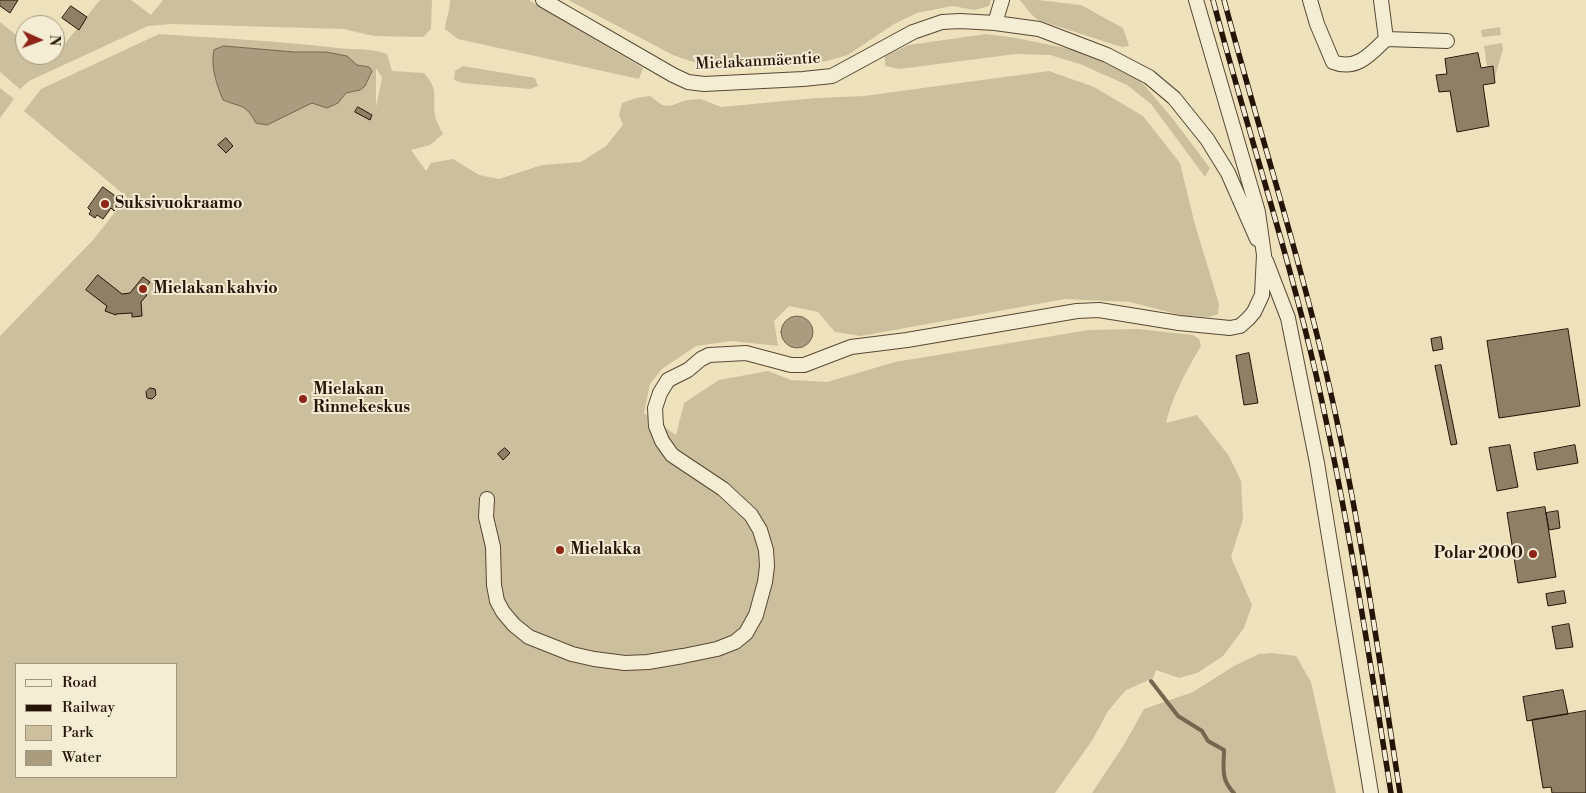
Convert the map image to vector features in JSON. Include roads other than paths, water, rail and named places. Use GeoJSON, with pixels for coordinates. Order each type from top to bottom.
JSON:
{"type":"FeatureCollection","features":[{"type":"Feature","properties":{"kind":"street","name":"Mielakanmäentie"},"geometry":{"type":"LineString","coordinates":[[543,0],[673,75],[688,82],[704,84],[795,80],[832,76],[913,32],[942,22],[995,23],[1040,29],[1107,55],[1149,77],[1168,93],[1207,139],[1228,173],[1264,255]]}},
{"type":"Feature","properties":{"kind":"street"},"geometry":{"type":"LineString","coordinates":[[995,23],[1002,0]]}},
{"type":"Feature","properties":{"kind":"street"},"geometry":{"type":"LineString","coordinates":[[487,499],[486,517],[493,547],[494,585],[497,601],[503,612],[529,637],[572,654],[625,663],[648,662],[716,649],[735,642],[746,633],[756,615],[765,582],[767,566],[766,550],[760,530],[751,515],[723,489],[672,454],[662,441],[656,426],[655,408],[660,393],[668,380],[688,370],[701,359],[709,355],[746,354],[791,365],[804,364],[851,347],[907,340],[1077,311],[1099,310],[1179,323],[1230,328],[1240,326],[1254,312],[1262,295],[1264,255],[1258,212],[1196,0]]}},
{"type":"Feature","properties":{"kind":"street"},"geometry":{"type":"LineString","coordinates":[[1310,0],[1317,24],[1333,62],[1341,65],[1356,63],[1367,58],[1386,40],[1447,41]]}},
{"type":"Feature","properties":{"kind":"street"},"geometry":{"type":"LineString","coordinates":[[1381,0],[1386,40]]}},
{"type":"Feature","properties":{"kind":"street"},"geometry":{"type":"LineString","coordinates":[[1264,255],[1288,318],[1300,376],[1317,463],[1371,793]]}},
{"type":"Feature","properties":{"kind":"water"},"geometry":{"type":"Polygon","coordinates":[[[224,46],[294,52],[326,52],[347,56],[357,65],[369,67],[372,71],[365,86],[360,90],[346,93],[338,103],[327,108],[312,103],[267,125],[256,123],[246,109],[223,100],[216,82],[213,56],[214,50],[224,46]]]}},
{"type":"Feature","properties":{"kind":"water"},"geometry":{"type":"Polygon","coordinates":[[[797,316],[809,320],[813,332],[809,344],[797,348],[785,344],[781,332],[785,320],[797,316]]]}},
{"type":"Feature","properties":{"kind":"waterway"},"geometry":{"type":"LineString","coordinates":[[1151,681],[1178,716],[1202,731],[1208,741],[1224,750],[1223,767],[1225,778],[1234,793]]}},
{"type":"Feature","properties":{"kind":"railway"},"geometry":{"type":"LineString","coordinates":[[1213,0],[1280,236],[1317,379],[1348,534],[1391,793]]}},
{"type":"Feature","properties":{"kind":"railway"},"geometry":{"type":"LineString","coordinates":[[1224,0],[1299,265],[1338,426],[1364,564],[1400,793]]}},
{"type":"Feature","properties":{"kind":"place","name":"Suksivuokraamo"},"geometry":{"type":"Point","coordinates":[105,204]}},
{"type":"Feature","properties":{"kind":"place","name":"Mielakan kahvio"},"geometry":{"type":"Point","coordinates":[143,289]}},
{"type":"Feature","properties":{"kind":"place","name":"Mielakan Rinnekeskus"},"geometry":{"type":"Point","coordinates":[303,399]}},
{"type":"Feature","properties":{"kind":"place","name":"Mielakka"},"geometry":{"type":"Point","coordinates":[560,550]}},
{"type":"Feature","properties":{"kind":"place","name":"Polar 2000"},"geometry":{"type":"Point","coordinates":[1533,554]}}]}
